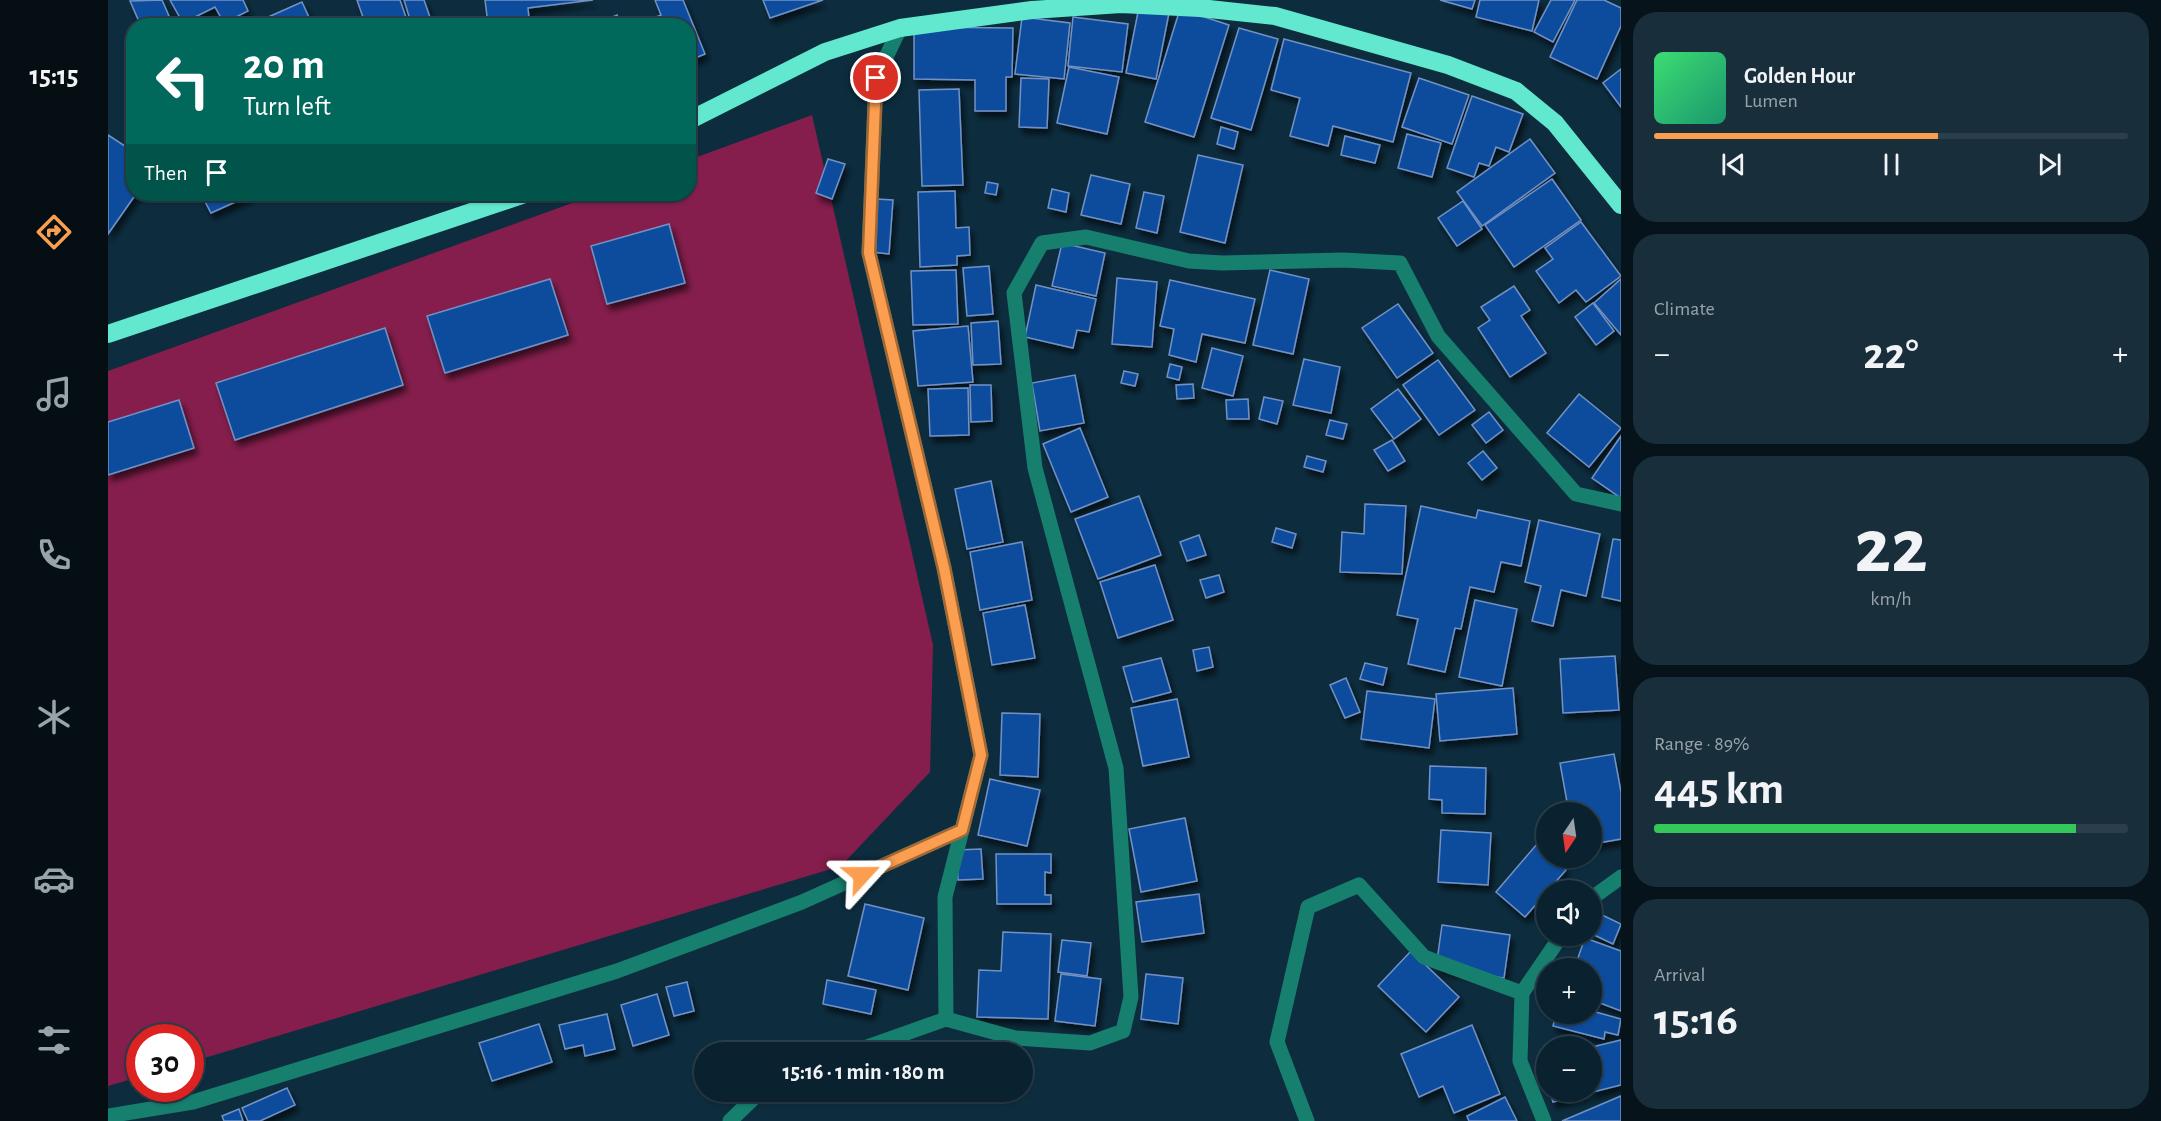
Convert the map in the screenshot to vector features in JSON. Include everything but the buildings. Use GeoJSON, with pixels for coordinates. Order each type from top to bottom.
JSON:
{"type":"FeatureCollection","features":[{"type":"Feature","properties":{"kind":"highway"},"geometry":{"type":"LineString","coordinates":[[696,117],[825,52],[900,28],[1032,10],[1121,4],[1200,8],[1275,16],[1448,65],[1516,91],[1555,123],[1621,205]]}},
{"type":"Feature","properties":{"kind":"highway"},"geometry":{"type":"LineString","coordinates":[[108,334],[504,201]]}},
{"type":"Feature","properties":{"kind":"street"},"geometry":{"type":"LineString","coordinates":[[900,28],[876,78],[869,253],[944,568],[981,755],[945,897],[946,1019]]}},
{"type":"Feature","properties":{"kind":"street"},"geometry":{"type":"LineString","coordinates":[[881,1042],[946,1019],[1015,1038],[1090,1043],[1123,1030],[1131,997],[1116,768],[1035,468],[1015,305],[1014,293],[1042,243],[1086,237],[1189,261],[1222,263],[1343,260],[1400,263],[1438,336],[1575,494],[1621,504]]}},
{"type":"Feature","properties":{"kind":"street"},"geometry":{"type":"LineString","coordinates":[[108,1116],[193,1102],[617,971],[802,902],[962,830]]}},
{"type":"Feature","properties":{"kind":"street"},"geometry":{"type":"LineString","coordinates":[[1602,891],[1621,877]]}},
{"type":"Feature","properties":{"kind":"street"},"geometry":{"type":"LineString","coordinates":[[1307,1121],[1277,1042],[1308,908],[1359,885],[1424,957],[1521,993]]}},
{"type":"Feature","properties":{"kind":"street"},"geometry":{"type":"LineString","coordinates":[[1544,1121],[1520,1061],[1521,993],[1554,946]]}},
{"type":"Feature","properties":{"kind":"street"},"geometry":{"type":"LineString","coordinates":[[730,1121],[750,1102]]}},
{"type":"Feature","properties":{"kind":"shaded area"},"geometry":{"type":"Polygon","coordinates":[[[812,115],[933,645],[930,772],[841,866],[204,1058],[204,1024],[126,1024],[126,1081],[108,1086],[108,371],[578,201],[696,201],[696,157],[812,115]]]}},
{"type":"Feature","properties":{"kind":"route"},"geometry":{"type":"LineString","coordinates":[[862,875],[962,830],[981,755],[944,568],[869,253],[876,78]]}}]}
